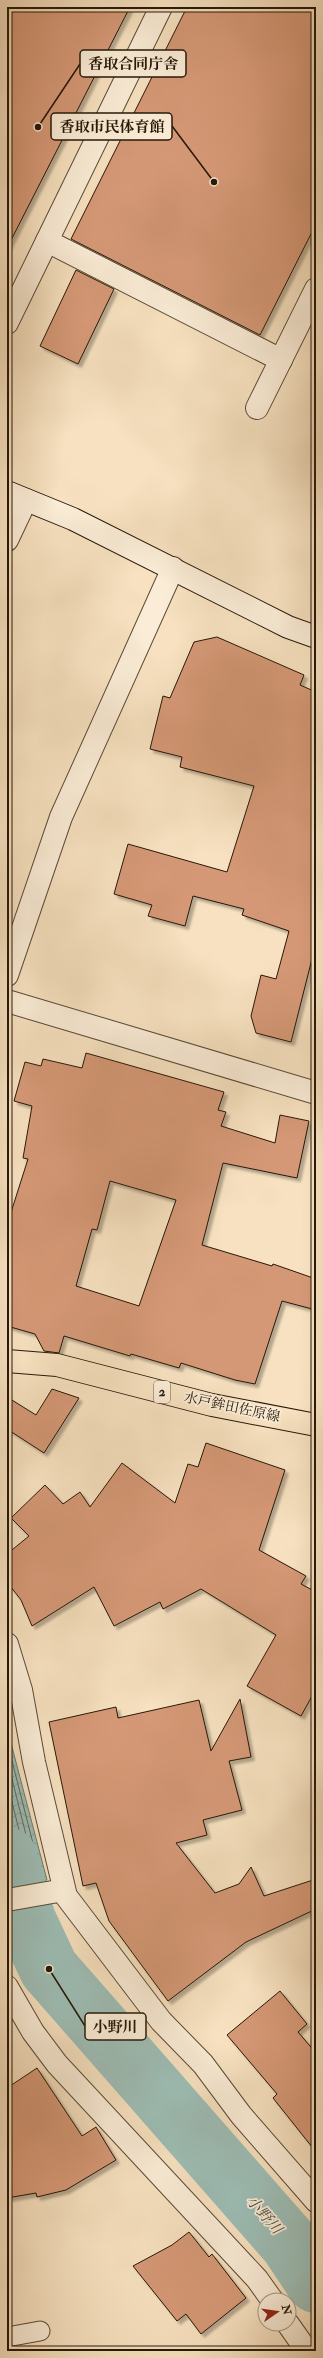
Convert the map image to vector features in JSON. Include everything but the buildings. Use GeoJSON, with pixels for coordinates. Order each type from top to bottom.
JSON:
{"type":"FeatureCollection","features":[{"type":"Feature","properties":{"kind":"main road","name":"水戸鉾田佐原線"},"geometry":{"type":"LineString","coordinates":[[7,1361],[57,1365],[212,1404],[316,1425]]}},
{"type":"Feature","properties":{"kind":"street"},"geometry":{"type":"LineString","coordinates":[[7,323],[161,7]]}},
{"type":"Feature","properties":{"kind":"street"},"geometry":{"type":"LineString","coordinates":[[47,241],[281,360]]}},
{"type":"Feature","properties":{"kind":"street"},"geometry":{"type":"LineString","coordinates":[[257,408],[316,289]]}},
{"type":"Feature","properties":{"kind":"street"},"geometry":{"type":"LineString","coordinates":[[7,540],[17,496],[73,519],[288,627],[316,637]]}},
{"type":"Feature","properties":{"kind":"street"},"geometry":{"type":"LineString","coordinates":[[7,975],[61,817],[173,568]]}},
{"type":"Feature","properties":{"kind":"street"},"geometry":{"type":"LineString","coordinates":[[7,1001],[316,1093]]}},
{"type":"Feature","properties":{"kind":"street"},"geometry":{"type":"LineString","coordinates":[[7,1644],[21,1690],[57,1892]]}},
{"type":"Feature","properties":{"kind":"street"},"geometry":{"type":"LineString","coordinates":[[7,1900],[57,1892],[66,1896],[161,2021],[202,2064],[241,2115],[316,2201]]}},
{"type":"Feature","properties":{"kind":"street"},"geometry":{"type":"LineString","coordinates":[[7,1987],[33,2032],[56,2064],[257,2279],[266,2292]]}},
{"type":"Feature","properties":{"kind":"street"},"geometry":{"type":"LineString","coordinates":[[294,2332],[307,2351]]}},
{"type":"Feature","properties":{"kind":"lane"},"geometry":{"type":"LineString","coordinates":[[7,2337],[40,2331]]}},
{"type":"Feature","properties":{"kind":"water"},"geometry":{"type":"Polygon","coordinates":[[[7,1728],[47,1880],[7,1887],[7,1728]]]}},
{"type":"Feature","properties":{"kind":"waterway","name":"小野川"},"geometry":{"type":"LineString","coordinates":[[7,1857],[26,1920],[49,1969],[290,2244],[316,2283]]}},
{"type":"Feature","properties":{"kind":"place","name":"香取合同庁舎"},"geometry":{"type":"Point","coordinates":[38,127]}},
{"type":"Feature","properties":{"kind":"place","name":"香取市民体育館"},"geometry":{"type":"Point","coordinates":[214,182]}},
{"type":"Feature","properties":{"kind":"place","name":"小野川"},"geometry":{"type":"Point","coordinates":[49,1969]}}]}
